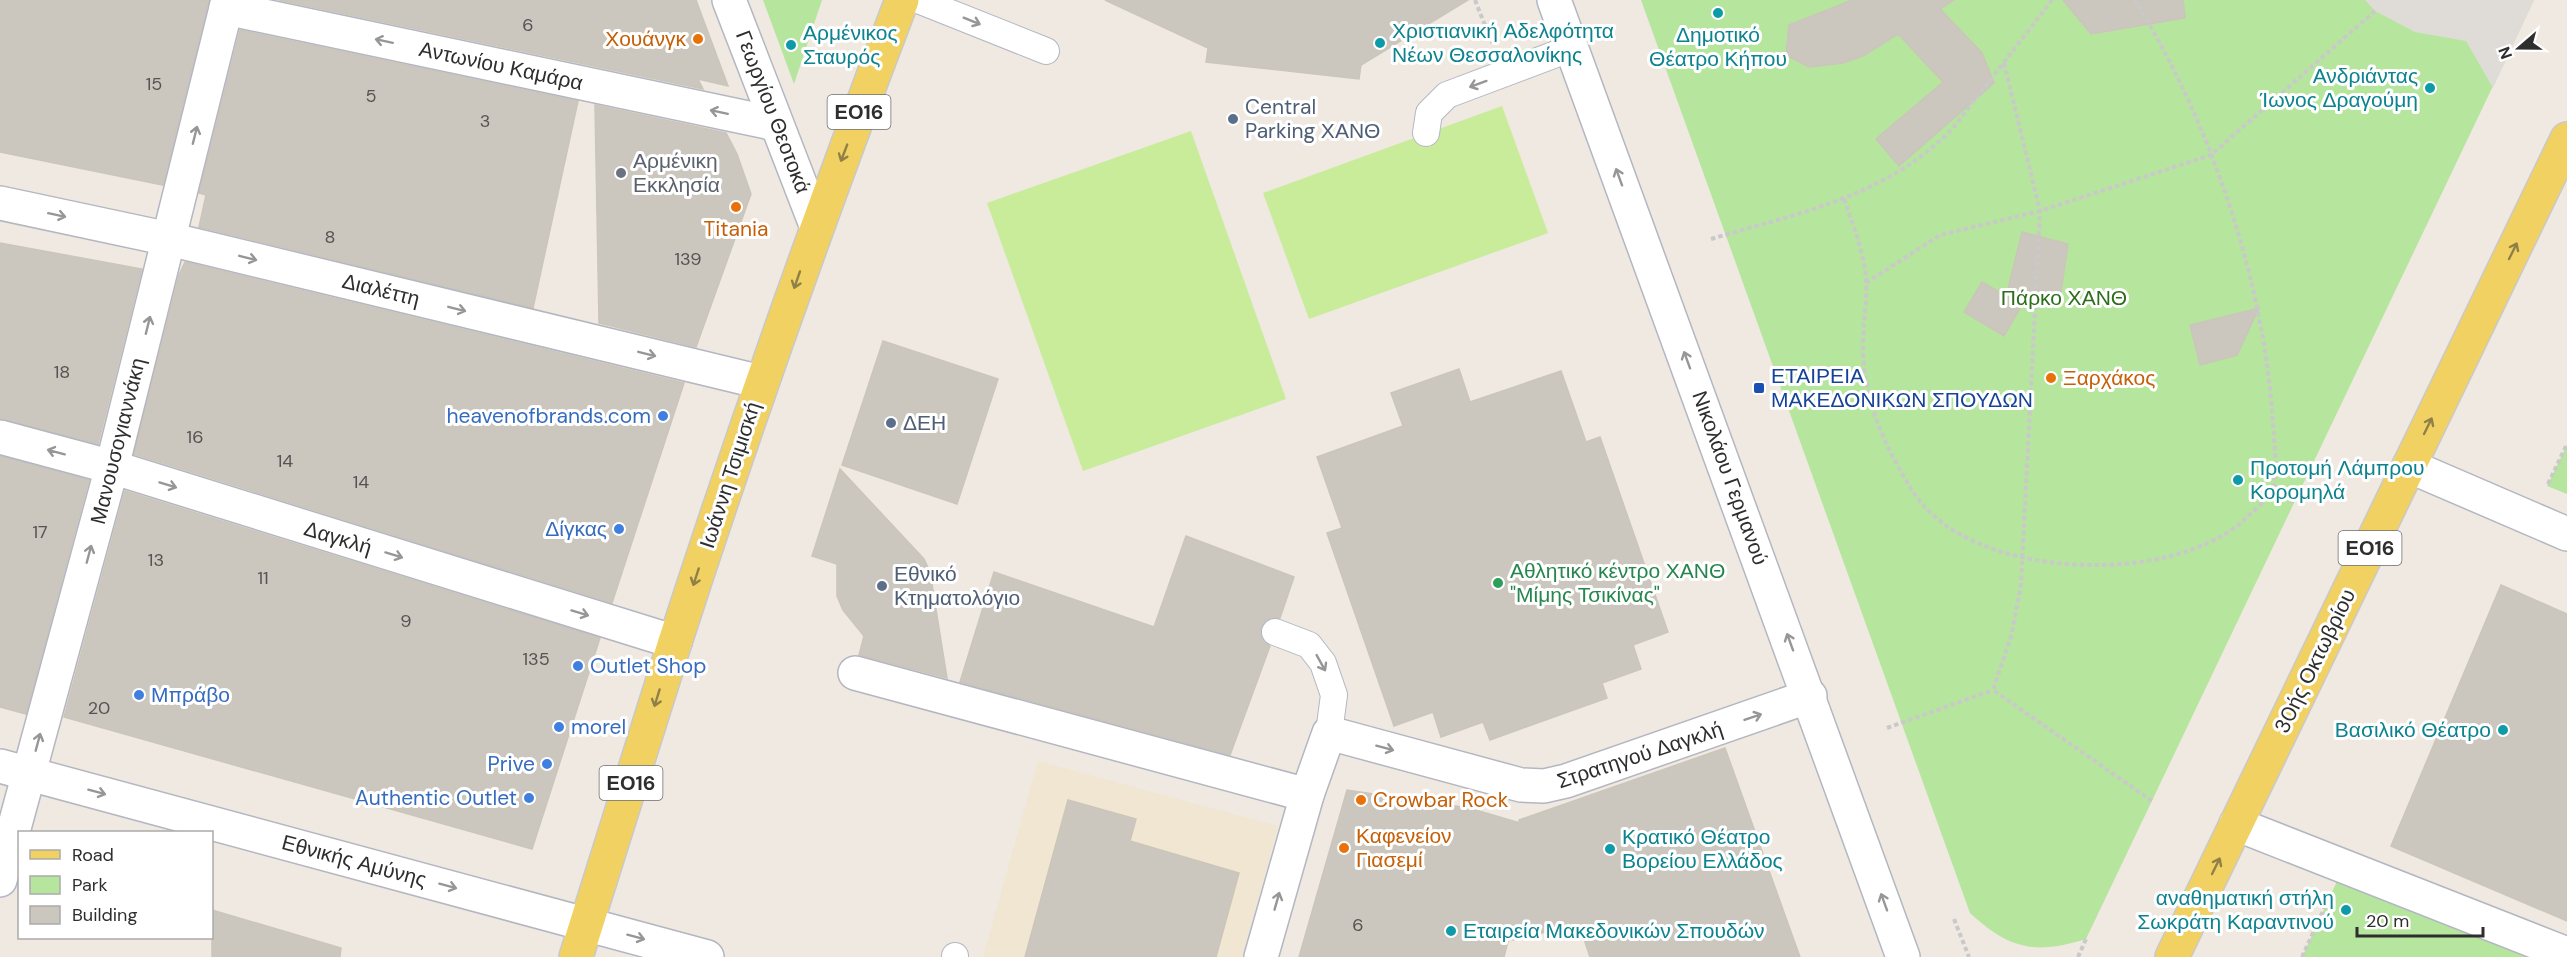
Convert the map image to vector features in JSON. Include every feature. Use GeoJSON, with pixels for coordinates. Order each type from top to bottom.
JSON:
{"type":"FeatureCollection","features":[{"type":"Feature","properties":{"kind":"main road","name":"Ιωάννη Τσιμισκή"},"geometry":{"type":"LineString","coordinates":[[576,957],[675,642],[761,382],[816,225],[902,0]]}},
{"type":"Feature","properties":{"kind":"main road","name":"30ής Οκτωβρίου"},"geometry":{"type":"LineString","coordinates":[[2172,957],[2567,138]]}},
{"type":"Feature","properties":{"kind":"street","name":"Γεωργίου Θεοτοκά"},"geometry":{"type":"LineString","coordinates":[[729,0],[816,225]]}},
{"type":"Feature","properties":{"kind":"street","name":"Νικολάου Γερμανού"},"geometry":{"type":"LineString","coordinates":[[1554,0],[1810,696],[1903,957]]}},
{"type":"Feature","properties":{"kind":"street","name":"Αντωνίου Καμάρα"},"geometry":{"type":"LineString","coordinates":[[227,4],[776,124]]}},
{"type":"Feature","properties":{"kind":"street","name":"Μανουσογιαννάκη"},"geometry":{"type":"LineString","coordinates":[[0,880],[15,770],[112,467],[227,4]]}},
{"type":"Feature","properties":{"kind":"street","name":"Διαλέττη"},"geometry":{"type":"LineString","coordinates":[[0,203],[169,239],[761,382]]}},
{"type":"Feature","properties":{"kind":"street","name":"Δαγκλή"},"geometry":{"type":"LineString","coordinates":[[0,437],[112,467],[675,642]]}},
{"type":"Feature","properties":{"kind":"street"},"geometry":{"type":"LineString","coordinates":[[2409,466],[2567,534]]}},
{"type":"Feature","properties":{"kind":"street"},"geometry":{"type":"LineString","coordinates":[[855,673],[1307,795]]}},
{"type":"Feature","properties":{"kind":"street","name":"Στρατηγού Δαγκλή"},"geometry":{"type":"LineString","coordinates":[[1329,733],[1510,783],[1544,786],[1566,781],[1810,696]]}},
{"type":"Feature","properties":{"kind":"street"},"geometry":{"type":"LineString","coordinates":[[1261,957],[1307,795],[1329,733]]}},
{"type":"Feature","properties":{"kind":"street","name":"Εθνικής Αμύνης"},"geometry":{"type":"LineString","coordinates":[[15,770],[707,957]]}},
{"type":"Feature","properties":{"kind":"street"},"geometry":{"type":"LineString","coordinates":[[2236,824],[2567,954]]}},
{"type":"Feature","properties":{"kind":"lane"},"geometry":{"type":"LineString","coordinates":[[918,0],[1046,51]]}},
{"type":"Feature","properties":{"kind":"lane"},"geometry":{"type":"LineString","coordinates":[[1426,134],[1429,113],[1447,95],[1572,48]]}},
{"type":"Feature","properties":{"kind":"lane"},"geometry":{"type":"LineString","coordinates":[[1275,632],[1309,645],[1323,663],[1334,695],[1329,733]]}},
{"type":"Feature","properties":{"kind":"path"},"geometry":{"type":"LineString","coordinates":[[1475,0],[1504,74]]}},
{"type":"Feature","properties":{"kind":"path"},"geometry":{"type":"LineString","coordinates":[[1711,239],[1870,189],[1935,147],[2052,0]]}},
{"type":"Feature","properties":{"kind":"path"},"geometry":{"type":"LineString","coordinates":[[1844,199],[1864,262],[1866,283],[1863,349],[1865,382],[1878,425],[1901,472],[1927,511],[1945,526],[1986,548],[2024,556],[2096,565],[2149,561],[2176,555],[2211,543],[2238,526],[2260,505],[2273,485],[2271,397],[2263,341],[2243,254],[2211,155],[2169,59],[2135,0]]}},
{"type":"Feature","properties":{"kind":"path"},"geometry":{"type":"LineString","coordinates":[[1866,283],[1940,235],[2040,211],[2211,155],[2375,11]]}},
{"type":"Feature","properties":{"kind":"path"},"geometry":{"type":"LineString","coordinates":[[1993,690],[2012,633],[2024,556],[2040,211],[2004,63]]}},
{"type":"Feature","properties":{"kind":"path"},"geometry":{"type":"LineString","coordinates":[[2273,485],[2294,503]]}},
{"type":"Feature","properties":{"kind":"path"},"geometry":{"type":"LineString","coordinates":[[1887,728],[1993,690]]}},
{"type":"Feature","properties":{"kind":"path"},"geometry":{"type":"LineString","coordinates":[[1993,690],[2152,801]]}},
{"type":"Feature","properties":{"kind":"path"},"geometry":{"type":"LineString","coordinates":[[2302,957],[2343,867]]}},
{"type":"Feature","properties":{"kind":"path"},"geometry":{"type":"LineString","coordinates":[[1954,919],[1969,957]]}},
{"type":"Feature","properties":{"kind":"path"},"geometry":{"type":"LineString","coordinates":[[2078,957],[2086,939]]}},
{"type":"Feature","properties":{"kind":"shaded area"},"geometry":{"type":"Polygon","coordinates":[[[2365,0],[2534,0],[2493,88],[2466,41],[2415,32],[2375,11],[2365,0]]]}},
{"type":"Feature","properties":{"kind":"shaded area"},"geometry":{"type":"Polygon","coordinates":[[[1038,761],[1278,826],[1242,957],[983,957],[1038,761]]]}},
{"type":"Feature","properties":{"kind":"green space"},"geometry":{"type":"Polygon","coordinates":[[[763,0],[822,0],[794,84],[763,0]]]}},
{"type":"Feature","properties":{"kind":"green space","name":"Πάρκο ΧΑΝΘ"},"geometry":{"type":"Polygon","coordinates":[[[1641,0],[2534,0],[2086,939],[2052,947],[2024,946],[1997,934],[1970,913],[1641,0]]]}},
{"type":"Feature","properties":{"kind":"green space"},"geometry":{"type":"Polygon","coordinates":[[[1502,106],[1548,233],[1309,319],[1263,193],[1502,106]]]}},
{"type":"Feature","properties":{"kind":"green space"},"geometry":{"type":"Polygon","coordinates":[[[1191,131],[1286,399],[1083,471],[987,203],[1191,131]]]}},
{"type":"Feature","properties":{"kind":"green space"},"geometry":{"type":"Polygon","coordinates":[[[2567,445],[2567,494],[2547,486],[2567,445]]]}},
{"type":"Feature","properties":{"kind":"green space"},"geometry":{"type":"Polygon","coordinates":[[[2338,879],[2542,957],[2302,957],[2338,879]]]}},
{"type":"Feature","properties":{"kind":"building"},"geometry":{"type":"Polygon","coordinates":[[[0,0],[209,0],[163,185],[0,152],[0,0]]]}},
{"type":"Feature","properties":{"kind":"building"},"geometry":{"type":"Polygon","coordinates":[[[279,0],[696,0],[728,86],[698,79],[703,89],[279,0]]]}},
{"type":"Feature","properties":{"kind":"building"},"geometry":{"type":"Polygon","coordinates":[[[1105,0],[1468,0],[1361,65],[1359,79],[1206,62],[1208,48],[1105,0]]]}},
{"type":"Feature","properties":{"kind":"building"},"geometry":{"type":"Polygon","coordinates":[[[1852,0],[1954,0],[1940,9],[1982,53],[1994,83],[1899,166],[1876,139],[1943,82],[1898,34],[1863,56],[1843,63],[1809,67],[1786,55],[1789,25],[1852,0]]]}},
{"type":"Feature","properties":{"kind":"building"},"geometry":{"type":"Polygon","coordinates":[[[2063,0],[2183,0],[2185,18],[2091,34],[2063,0]]]}},
{"type":"Feature","properties":{"kind":"building"},"geometry":{"type":"Polygon","coordinates":[[[240,30],[578,101],[533,308],[199,227],[206,195],[199,193],[240,30]]]}},
{"type":"Feature","properties":{"kind":"building"},"geometry":{"type":"Polygon","coordinates":[[[595,105],[726,133],[737,154],[751,194],[696,347],[599,323],[595,105]]]}},
{"type":"Feature","properties":{"kind":"building"},"geometry":{"type":"Polygon","coordinates":[[[2022,232],[2068,244],[2060,299],[2007,293],[2022,232]]]}},
{"type":"Feature","properties":{"kind":"building"},"geometry":{"type":"Polygon","coordinates":[[[0,243],[142,269],[98,444],[0,419],[0,243]]]}},
{"type":"Feature","properties":{"kind":"building"},"geometry":{"type":"Polygon","coordinates":[[[185,262],[684,383],[612,603],[134,454],[179,275],[185,262]]]}},
{"type":"Feature","properties":{"kind":"building"},"geometry":{"type":"Polygon","coordinates":[[[1982,282],[2022,305],[2004,336],[1964,312],[1982,282]]]}},
{"type":"Feature","properties":{"kind":"building"},"geometry":{"type":"Polygon","coordinates":[[[2259,308],[2237,355],[2200,365],[2190,325],[2259,308]]]}},
{"type":"Feature","properties":{"kind":"building"},"geometry":{"type":"Polygon","coordinates":[[[883,341],[998,379],[957,504],[842,465],[883,341]]]}},
{"type":"Feature","properties":{"kind":"building","name":"Αθλητικό κέντρο ΧΑΝΘ \"Μίμης Τσικίνας\""},"geometry":{"type":"Polygon","coordinates":[[[1459,369],[1470,402],[1561,371],[1586,442],[1600,437],[1668,632],[1633,645],[1641,669],[1602,683],[1607,698],[1490,740],[1483,722],[1441,737],[1433,712],[1394,726],[1327,533],[1342,528],[1317,457],[1403,426],[1391,393],[1459,369]]]}},
{"type":"Feature","properties":{"kind":"building"},"geometry":{"type":"Polygon","coordinates":[[[0,456],[89,480],[26,714],[0,707],[0,456]]]}},
{"type":"Feature","properties":{"kind":"building"},"geometry":{"type":"Polygon","coordinates":[[[840,469],[924,559],[930,572],[947,678],[859,655],[864,636],[843,610],[837,596],[837,564],[812,556],[840,469]]]}},
{"type":"Feature","properties":{"kind":"building"},"geometry":{"type":"Polygon","coordinates":[[[125,491],[600,638],[532,849],[64,717],[125,491]]]}},
{"type":"Feature","properties":{"kind":"building"},"geometry":{"type":"Polygon","coordinates":[[[1186,536],[1294,577],[1280,618],[1266,620],[1261,627],[1263,641],[1270,646],[1230,755],[960,682],[994,572],[1154,627],[1186,536]]]}},
{"type":"Feature","properties":{"kind":"building","name":"Βασιλικό Θέατρο"},"geometry":{"type":"Polygon","coordinates":[[[2501,585],[2567,614],[2567,921],[2391,846],[2501,585]]]}},
{"type":"Feature","properties":{"kind":"building","name":"Κρατικό Θέατρο Βορείου Ελλάδος"},"geometry":{"type":"Polygon","coordinates":[[[1725,748],[1800,957],[1590,957],[1579,924],[1508,941],[1504,957],[1299,957],[1347,790],[1469,808],[1520,823],[1519,820],[1725,748]]]}},
{"type":"Feature","properties":{"kind":"building"},"geometry":{"type":"Polygon","coordinates":[[[1068,800],[1136,819],[1130,841],[1239,873],[1216,957],[1025,957],[1068,800]]]}},
{"type":"Feature","properties":{"kind":"building"},"geometry":{"type":"Polygon","coordinates":[[[213,910],[341,948],[340,957],[212,957],[213,910]]]}},
{"type":"Feature","properties":{"kind":"place","name":"Δημοτικό Θέατρο Κήπου"},"geometry":{"type":"Point","coordinates":[1718,13]}},
{"type":"Feature","properties":{"kind":"place","name":"Χουάνγκ"},"geometry":{"type":"Point","coordinates":[698,39]}},
{"type":"Feature","properties":{"kind":"place","name":"Χριστιανική Αδελφότητα Νέων Θεσσαλονίκης"},"geometry":{"type":"Point","coordinates":[1380,43]}},
{"type":"Feature","properties":{"kind":"place","name":"Αρμένικος Σταυρός"},"geometry":{"type":"Point","coordinates":[791,45]}},
{"type":"Feature","properties":{"kind":"place","name":"Ανδριάντας Ίωνος Δραγούμη"},"geometry":{"type":"Point","coordinates":[2430,88]}},
{"type":"Feature","properties":{"kind":"place","name":"Central Parking ΧΑΝΘ"},"geometry":{"type":"Point","coordinates":[1233,119]}},
{"type":"Feature","properties":{"kind":"place","name":"Αρμένικη Εκκλησία"},"geometry":{"type":"Point","coordinates":[621,173]}},
{"type":"Feature","properties":{"kind":"place","name":"Titania"},"geometry":{"type":"Point","coordinates":[736,207]}},
{"type":"Feature","properties":{"kind":"place","name":"Ξαρχάκος"},"geometry":{"type":"Point","coordinates":[2051,378]}},
{"type":"Feature","properties":{"kind":"place","name":"ΕΤΑΙΡΕΙΑ ΜΑΚΕΔΟΝΙΚΩΝ ΣΠΟΥΔΩΝ"},"geometry":{"type":"Point","coordinates":[1759,388]}},
{"type":"Feature","properties":{"kind":"place","name":"heavenofbrands.com"},"geometry":{"type":"Point","coordinates":[663,416]}},
{"type":"Feature","properties":{"kind":"place","name":"ΔΕΗ"},"geometry":{"type":"Point","coordinates":[891,423]}},
{"type":"Feature","properties":{"kind":"place","name":"Προτομή Λάμπρου Κορομηλά"},"geometry":{"type":"Point","coordinates":[2238,480]}},
{"type":"Feature","properties":{"kind":"place","name":"Δίγκας"},"geometry":{"type":"Point","coordinates":[619,529]}},
{"type":"Feature","properties":{"kind":"place","name":"Αθλητικό κέντρο ΧΑΝΘ \"Μίμης Τσικίνας\""},"geometry":{"type":"Point","coordinates":[1498,583]}},
{"type":"Feature","properties":{"kind":"place","name":"Εθνικό Κτηματολόγιο"},"geometry":{"type":"Point","coordinates":[882,586]}},
{"type":"Feature","properties":{"kind":"place","name":"Outlet Shop"},"geometry":{"type":"Point","coordinates":[578,666]}},
{"type":"Feature","properties":{"kind":"place","name":"Μπράβο"},"geometry":{"type":"Point","coordinates":[139,695]}},
{"type":"Feature","properties":{"kind":"place","name":"morel"},"geometry":{"type":"Point","coordinates":[559,727]}},
{"type":"Feature","properties":{"kind":"place","name":"Βασιλικό Θέατρο"},"geometry":{"type":"Point","coordinates":[2503,730]}},
{"type":"Feature","properties":{"kind":"place","name":"Prive"},"geometry":{"type":"Point","coordinates":[547,764]}},
{"type":"Feature","properties":{"kind":"place","name":"Authentic Outlet"},"geometry":{"type":"Point","coordinates":[529,798]}},
{"type":"Feature","properties":{"kind":"place","name":"Crowbar Rock"},"geometry":{"type":"Point","coordinates":[1361,800]}},
{"type":"Feature","properties":{"kind":"place","name":"Καφενείον Γιασεμί"},"geometry":{"type":"Point","coordinates":[1344,848]}},
{"type":"Feature","properties":{"kind":"place","name":"Κρατικό Θέατρο Βορείου Ελλάδος"},"geometry":{"type":"Point","coordinates":[1610,849]}},
{"type":"Feature","properties":{"kind":"place","name":"αναθηματική στήλη Σωκράτη Καραντινού"},"geometry":{"type":"Point","coordinates":[2346,910]}},
{"type":"Feature","properties":{"kind":"place","name":"Εταιρεία Μακεδονικών Σπουδών"},"geometry":{"type":"Point","coordinates":[1451,931]}}]}
